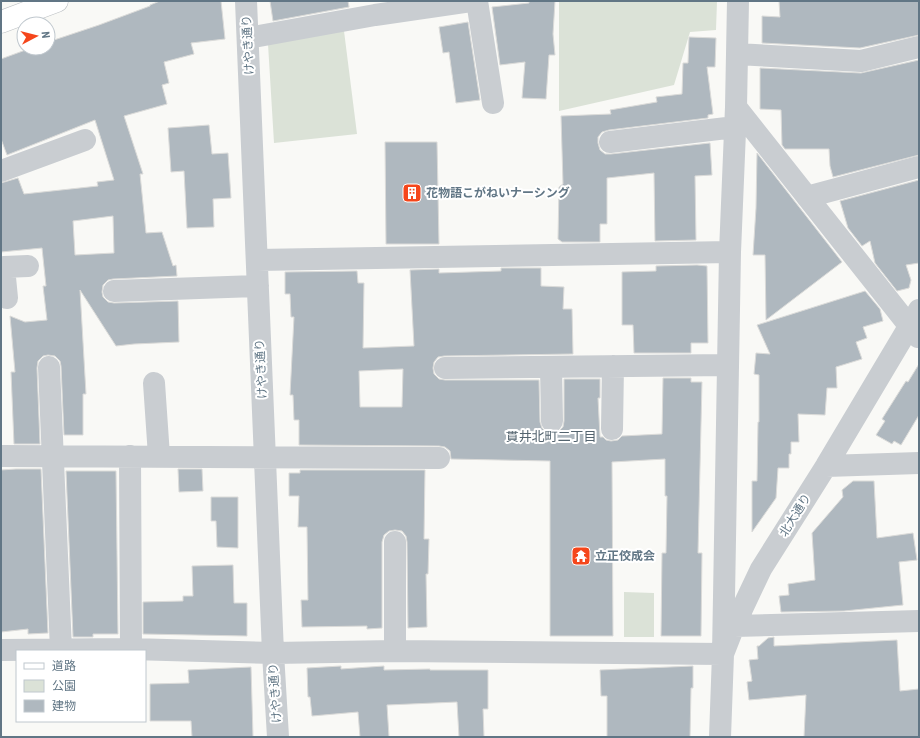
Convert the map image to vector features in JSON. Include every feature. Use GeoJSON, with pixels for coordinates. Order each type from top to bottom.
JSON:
{"type":"FeatureCollection","features":[{"type":"Feature","properties":{"kind":"main road"},"geometry":{"type":"LineString","coordinates":[[1,22],[57,1]]}},
{"type":"Feature","properties":{"kind":"street","name":"けやき通り"},"geometry":{"type":"LineString","coordinates":[[246,1],[273,653],[278,737]]}},
{"type":"Feature","properties":{"kind":"street"},"geometry":{"type":"LineString","coordinates":[[248,38],[375,15],[471,1]]}},
{"type":"Feature","properties":{"kind":"street"},"geometry":{"type":"LineString","coordinates":[[477,1],[493,103]]}},
{"type":"Feature","properties":{"kind":"street"},"geometry":{"type":"LineString","coordinates":[[146,650],[273,653],[395,651],[723,654],[730,252],[736,117],[738,1]]}},
{"type":"Feature","properties":{"kind":"street"},"geometry":{"type":"LineString","coordinates":[[737,54],[861,61],[919,48]]}},
{"type":"Feature","properties":{"kind":"street"},"geometry":{"type":"LineString","coordinates":[[610,142],[736,117]]}},
{"type":"Feature","properties":{"kind":"street"},"geometry":{"type":"LineString","coordinates":[[736,117],[916,324]]}},
{"type":"Feature","properties":{"kind":"street"},"geometry":{"type":"LineString","coordinates":[[1,171],[85,140]]}},
{"type":"Feature","properties":{"kind":"street"},"geometry":{"type":"LineString","coordinates":[[807,197],[919,167]]}},
{"type":"Feature","properties":{"kind":"street"},"geometry":{"type":"LineString","coordinates":[[257,260],[730,252]]}},
{"type":"Feature","properties":{"kind":"street"},"geometry":{"type":"LineString","coordinates":[[7,298],[2,268],[28,266]]}},
{"type":"Feature","properties":{"kind":"street"},"geometry":{"type":"LineString","coordinates":[[114,292],[258,286]]}},
{"type":"Feature","properties":{"kind":"street","name":"北大通り"},"geometry":{"type":"LineString","coordinates":[[720,737],[723,654],[734,626],[761,569],[916,324]]}},
{"type":"Feature","properties":{"kind":"street"},"geometry":{"type":"LineString","coordinates":[[445,368],[728,365]]}},
{"type":"Feature","properties":{"kind":"street"},"geometry":{"type":"LineString","coordinates":[[612,429],[613,366]]}},
{"type":"Feature","properties":{"kind":"street"},"geometry":{"type":"LineString","coordinates":[[49,367],[54,455],[61,650]]}},
{"type":"Feature","properties":{"kind":"street"},"geometry":{"type":"LineString","coordinates":[[551,367],[552,421]]}},
{"type":"Feature","properties":{"kind":"street"},"geometry":{"type":"LineString","coordinates":[[154,383],[159,456]]}},
{"type":"Feature","properties":{"kind":"street"},"geometry":{"type":"LineString","coordinates":[[1,456],[54,455],[439,458]]}},
{"type":"Feature","properties":{"kind":"street"},"geometry":{"type":"LineString","coordinates":[[1,650],[131,650],[130,456]]}},
{"type":"Feature","properties":{"kind":"street"},"geometry":{"type":"LineString","coordinates":[[826,466],[919,463]]}},
{"type":"Feature","properties":{"kind":"street"},"geometry":{"type":"LineString","coordinates":[[395,542],[395,651]]}},
{"type":"Feature","properties":{"kind":"street"},"geometry":{"type":"LineString","coordinates":[[734,626],[919,621]]}},
{"type":"Feature","properties":{"kind":"green space"},"geometry":{"type":"Polygon","coordinates":[[[559,1],[717,1],[716,30],[690,32],[674,85],[559,111],[559,1]]]}},
{"type":"Feature","properties":{"kind":"green space"},"geometry":{"type":"Polygon","coordinates":[[[344,31],[357,134],[274,143],[268,44],[344,31]]]}},
{"type":"Feature","properties":{"kind":"green space"},"geometry":{"type":"Polygon","coordinates":[[[624,592],[654,593],[654,637],[624,637],[624,592]]]}},
{"type":"Feature","properties":{"kind":"building"},"geometry":{"type":"Polygon","coordinates":[[[160,1],[221,1],[225,39],[191,43],[194,54],[164,62],[169,83],[162,85],[167,104],[124,116],[143,174],[140,174],[146,233],[162,232],[173,266],[176,265],[177,276],[108,280],[103,285],[102,292],[103,297],[108,302],[114,303],[178,301],[179,342],[116,346],[80,290],[86,394],[83,394],[83,435],[64,435],[60,361],[55,356],[48,355],[43,356],[38,361],[37,368],[40,444],[14,444],[11,372],[15,372],[10,316],[25,322],[47,320],[43,286],[46,286],[42,248],[1,252],[1,183],[18,178],[24,194],[98,186],[97,182],[114,180],[95,120],[7,155],[1,139],[1,59],[16,54],[16,56],[56,56],[56,39],[150,6],[160,1]],[[113,216],[73,221],[75,255],[114,253],[113,216]]]}},
{"type":"Feature","properties":{"kind":"building"},"geometry":{"type":"Polygon","coordinates":[[[270,1],[348,1],[349,7],[273,21],[270,1]]]}},
{"type":"Feature","properties":{"kind":"building"},"geometry":{"type":"Polygon","coordinates":[[[529,1],[555,1],[553,34],[555,55],[549,55],[546,99],[522,98],[525,62],[500,65],[492,7],[529,3],[529,1]]]}},
{"type":"Feature","properties":{"kind":"building"},"geometry":{"type":"Polygon","coordinates":[[[779,1],[919,1],[919,35],[860,48],[762,43],[762,16],[780,17],[779,1]]]}},
{"type":"Feature","properties":{"kind":"building"},"geometry":{"type":"Polygon","coordinates":[[[468,22],[480,100],[456,103],[449,52],[443,53],[439,27],[468,22]]]}},
{"type":"Feature","properties":{"kind":"building"},"geometry":{"type":"Polygon","coordinates":[[[689,37],[716,38],[715,67],[707,67],[713,114],[708,115],[708,118],[609,130],[602,132],[598,137],[598,143],[600,150],[605,154],[611,154],[710,143],[712,175],[695,176],[696,240],[655,241],[654,173],[607,178],[607,224],[600,224],[600,242],[562,242],[558,239],[559,187],[563,184],[561,116],[611,114],[610,110],[657,102],[656,97],[682,94],[683,63],[688,63],[689,37]]]}},
{"type":"Feature","properties":{"kind":"building"},"geometry":{"type":"Polygon","coordinates":[[[919,60],[919,155],[833,177],[830,166],[829,149],[785,149],[782,145],[781,110],[760,109],[760,68],[861,73],[919,60]]]}},
{"type":"Feature","properties":{"kind":"building"},"geometry":{"type":"Polygon","coordinates":[[[209,125],[212,154],[228,153],[231,198],[213,199],[214,227],[187,228],[184,171],[171,172],[168,128],[209,125]]]}},
{"type":"Feature","properties":{"kind":"building","name":"花物語こがねいナーシング"},"geometry":{"type":"Polygon","coordinates":[[[385,142],[437,142],[439,244],[386,244],[385,142]]]}},
{"type":"Feature","properties":{"kind":"building"},"geometry":{"type":"Polygon","coordinates":[[[757,153],[842,262],[766,320],[765,255],[753,255],[757,153]]]}},
{"type":"Feature","properties":{"kind":"building"},"geometry":{"type":"Polygon","coordinates":[[[919,180],[919,263],[906,265],[911,280],[909,288],[897,291],[875,263],[870,241],[862,246],[848,228],[840,201],[919,180]]]}},
{"type":"Feature","properties":{"kind":"building"},"geometry":{"type":"Polygon","coordinates":[[[656,266],[707,266],[708,343],[691,343],[691,353],[634,353],[633,325],[622,325],[622,272],[656,271],[656,266]]]}},
{"type":"Feature","properties":{"kind":"building"},"geometry":{"type":"Polygon","coordinates":[[[501,268],[541,268],[541,286],[564,287],[563,309],[572,309],[573,354],[438,357],[434,362],[433,368],[434,374],[439,379],[539,380],[540,422],[542,428],[546,432],[552,433],[559,431],[563,427],[564,379],[600,379],[600,398],[598,398],[600,437],[611,441],[618,440],[622,436],[662,434],[663,378],[691,378],[691,382],[702,382],[698,553],[702,553],[701,636],[661,636],[662,553],[666,553],[667,496],[665,496],[665,459],[612,462],[613,636],[550,636],[550,461],[451,459],[450,451],[445,447],[439,446],[299,445],[299,420],[294,420],[293,395],[290,395],[294,317],[291,317],[290,294],[285,294],[285,272],[357,271],[358,283],[364,283],[363,348],[414,346],[410,270],[439,269],[439,273],[501,271],[501,268]],[[403,369],[359,371],[360,407],[402,407],[403,369]]]}},
{"type":"Feature","properties":{"kind":"building"},"geometry":{"type":"Polygon","coordinates":[[[865,291],[880,309],[883,321],[863,327],[867,338],[856,342],[862,359],[836,367],[837,388],[827,388],[825,415],[798,414],[799,442],[791,442],[789,468],[778,468],[776,498],[752,532],[752,481],[757,481],[759,422],[759,375],[754,374],[756,353],[770,354],[757,325],[865,291]]]}},
{"type":"Feature","properties":{"kind":"building"},"geometry":{"type":"Polygon","coordinates":[[[919,364],[919,415],[901,445],[894,441],[892,444],[876,435],[885,421],[882,419],[906,381],[908,382],[919,364]]]}},
{"type":"Feature","properties":{"kind":"building"},"geometry":{"type":"Polygon","coordinates":[[[41,469],[48,633],[28,634],[28,629],[1,632],[1,470],[41,469]]]}},
{"type":"Feature","properties":{"kind":"building"},"geometry":{"type":"Polygon","coordinates":[[[178,469],[202,469],[203,491],[179,492],[178,469]]]}},
{"type":"Feature","properties":{"kind":"building"},"geometry":{"type":"Polygon","coordinates":[[[300,470],[425,470],[424,539],[429,539],[428,574],[426,574],[427,627],[408,628],[407,542],[406,536],[402,531],[395,530],[389,531],[384,535],[382,542],[382,628],[367,629],[367,626],[302,627],[301,600],[308,600],[307,527],[298,527],[299,496],[289,496],[289,473],[300,473],[300,470]]]}},
{"type":"Feature","properties":{"kind":"building"},"geometry":{"type":"Polygon","coordinates":[[[66,471],[116,471],[118,634],[93,634],[93,637],[73,637],[66,471]]]}},
{"type":"Feature","properties":{"kind":"building"},"geometry":{"type":"Polygon","coordinates":[[[853,481],[874,481],[877,538],[913,533],[917,560],[899,562],[903,605],[844,611],[781,612],[779,596],[789,595],[788,584],[815,580],[812,533],[843,497],[842,490],[853,481]]]}},
{"type":"Feature","properties":{"kind":"building"},"geometry":{"type":"Polygon","coordinates":[[[211,497],[238,497],[238,548],[217,547],[216,521],[211,521],[211,497]]]}},
{"type":"Feature","properties":{"kind":"building"},"geometry":{"type":"Polygon","coordinates":[[[233,565],[234,603],[247,603],[247,636],[143,634],[143,602],[183,601],[183,596],[193,596],[192,566],[233,565]]]}},
{"type":"Feature","properties":{"kind":"building"},"geometry":{"type":"Polygon","coordinates":[[[774,637],[774,646],[897,640],[900,691],[919,689],[919,737],[804,737],[806,695],[749,700],[747,682],[752,681],[749,660],[758,659],[757,646],[768,638],[774,637]]]}},
{"type":"Feature","properties":{"kind":"building"},"geometry":{"type":"Polygon","coordinates":[[[341,666],[341,669],[384,666],[384,670],[488,670],[488,709],[483,709],[484,737],[459,737],[457,702],[387,705],[389,737],[360,737],[358,712],[312,716],[310,697],[308,697],[307,668],[341,666]]]}},
{"type":"Feature","properties":{"kind":"building"},"geometry":{"type":"Polygon","coordinates":[[[693,666],[690,737],[607,737],[607,696],[601,696],[600,670],[693,666]]]}},
{"type":"Feature","properties":{"kind":"building"},"geometry":{"type":"Polygon","coordinates":[[[251,667],[253,737],[192,737],[191,721],[150,721],[150,684],[189,683],[188,670],[251,667]]]}},
{"type":"Feature","properties":{"kind":"place","name":"花物語こがねいナーシング"},"geometry":{"type":"Point","coordinates":[412,193]}},
{"type":"Feature","properties":{"kind":"place","name":"立正佼成会"},"geometry":{"type":"Point","coordinates":[581,556]}},
{"type":"Feature","properties":{"kind":"district","name":"貫井北町二丁目"},"geometry":{"type":"Point","coordinates":[551,436]}}]}
